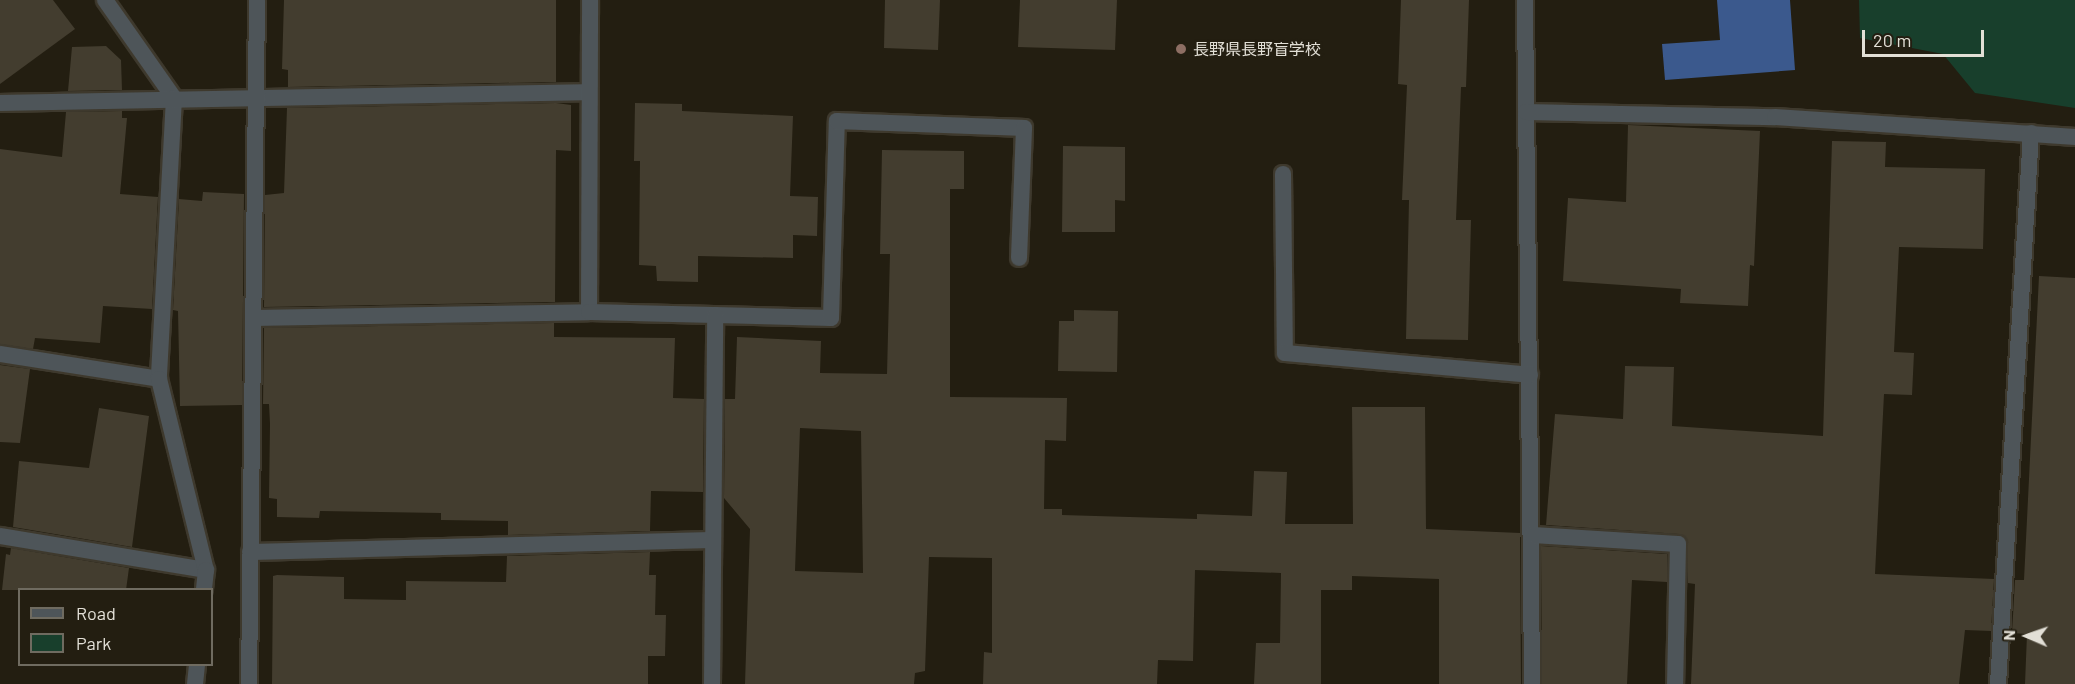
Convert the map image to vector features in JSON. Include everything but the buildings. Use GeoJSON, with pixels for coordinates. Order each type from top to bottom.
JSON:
{"type":"FeatureCollection","features":[{"type":"Feature","properties":{"kind":"street"},"geometry":{"type":"LineString","coordinates":[[105,0],[174,98],[159,379],[206,570],[204,588]]}},
{"type":"Feature","properties":{"kind":"street"},"geometry":{"type":"LineString","coordinates":[[249,684],[258,98],[257,0]]}},
{"type":"Feature","properties":{"kind":"street"},"geometry":{"type":"LineString","coordinates":[[589,312],[590,0]]}},
{"type":"Feature","properties":{"kind":"street"},"geometry":{"type":"LineString","coordinates":[[1525,0],[1533,536],[1532,684]]}},
{"type":"Feature","properties":{"kind":"street"},"geometry":{"type":"LineString","coordinates":[[0,103],[589,92]]}},
{"type":"Feature","properties":{"kind":"street"},"geometry":{"type":"LineString","coordinates":[[1526,112],[1775,117],[2075,137]]}},
{"type":"Feature","properties":{"kind":"street"},"geometry":{"type":"LineString","coordinates":[[253,318],[589,312],[831,318],[837,120],[1024,128],[1019,258]]}},
{"type":"Feature","properties":{"kind":"street"},"geometry":{"type":"LineString","coordinates":[[1998,684],[2031,133]]}},
{"type":"Feature","properties":{"kind":"street"},"geometry":{"type":"LineString","coordinates":[[1283,174],[1285,353],[1530,375]]}},
{"type":"Feature","properties":{"kind":"street"},"geometry":{"type":"LineString","coordinates":[[712,684],[715,315]]}},
{"type":"Feature","properties":{"kind":"street"},"geometry":{"type":"LineString","coordinates":[[0,354],[159,379]]}},
{"type":"Feature","properties":{"kind":"street"},"geometry":{"type":"LineString","coordinates":[[0,536],[206,570]]}},
{"type":"Feature","properties":{"kind":"street"},"geometry":{"type":"LineString","coordinates":[[1533,536],[1678,544],[1675,684]]}},
{"type":"Feature","properties":{"kind":"street"},"geometry":{"type":"LineString","coordinates":[[250,552],[713,540]]}},
{"type":"Feature","properties":{"kind":"street"},"geometry":{"type":"LineString","coordinates":[[195,684],[197,666]]}},
{"type":"Feature","properties":{"kind":"green space"},"geometry":{"type":"Polygon","coordinates":[[[1859,0],[2075,0],[2075,108],[1975,93],[1943,54],[1860,38],[1859,0]]]}},
{"type":"Feature","properties":{"kind":"water"},"geometry":{"type":"Polygon","coordinates":[[[1717,0],[1790,0],[1795,70],[1665,80],[1662,44],[1720,40],[1717,0]]]}},
{"type":"Feature","properties":{"kind":"place","name":"長野県長野盲学校"},"geometry":{"type":"Point","coordinates":[1181,49]}}]}
